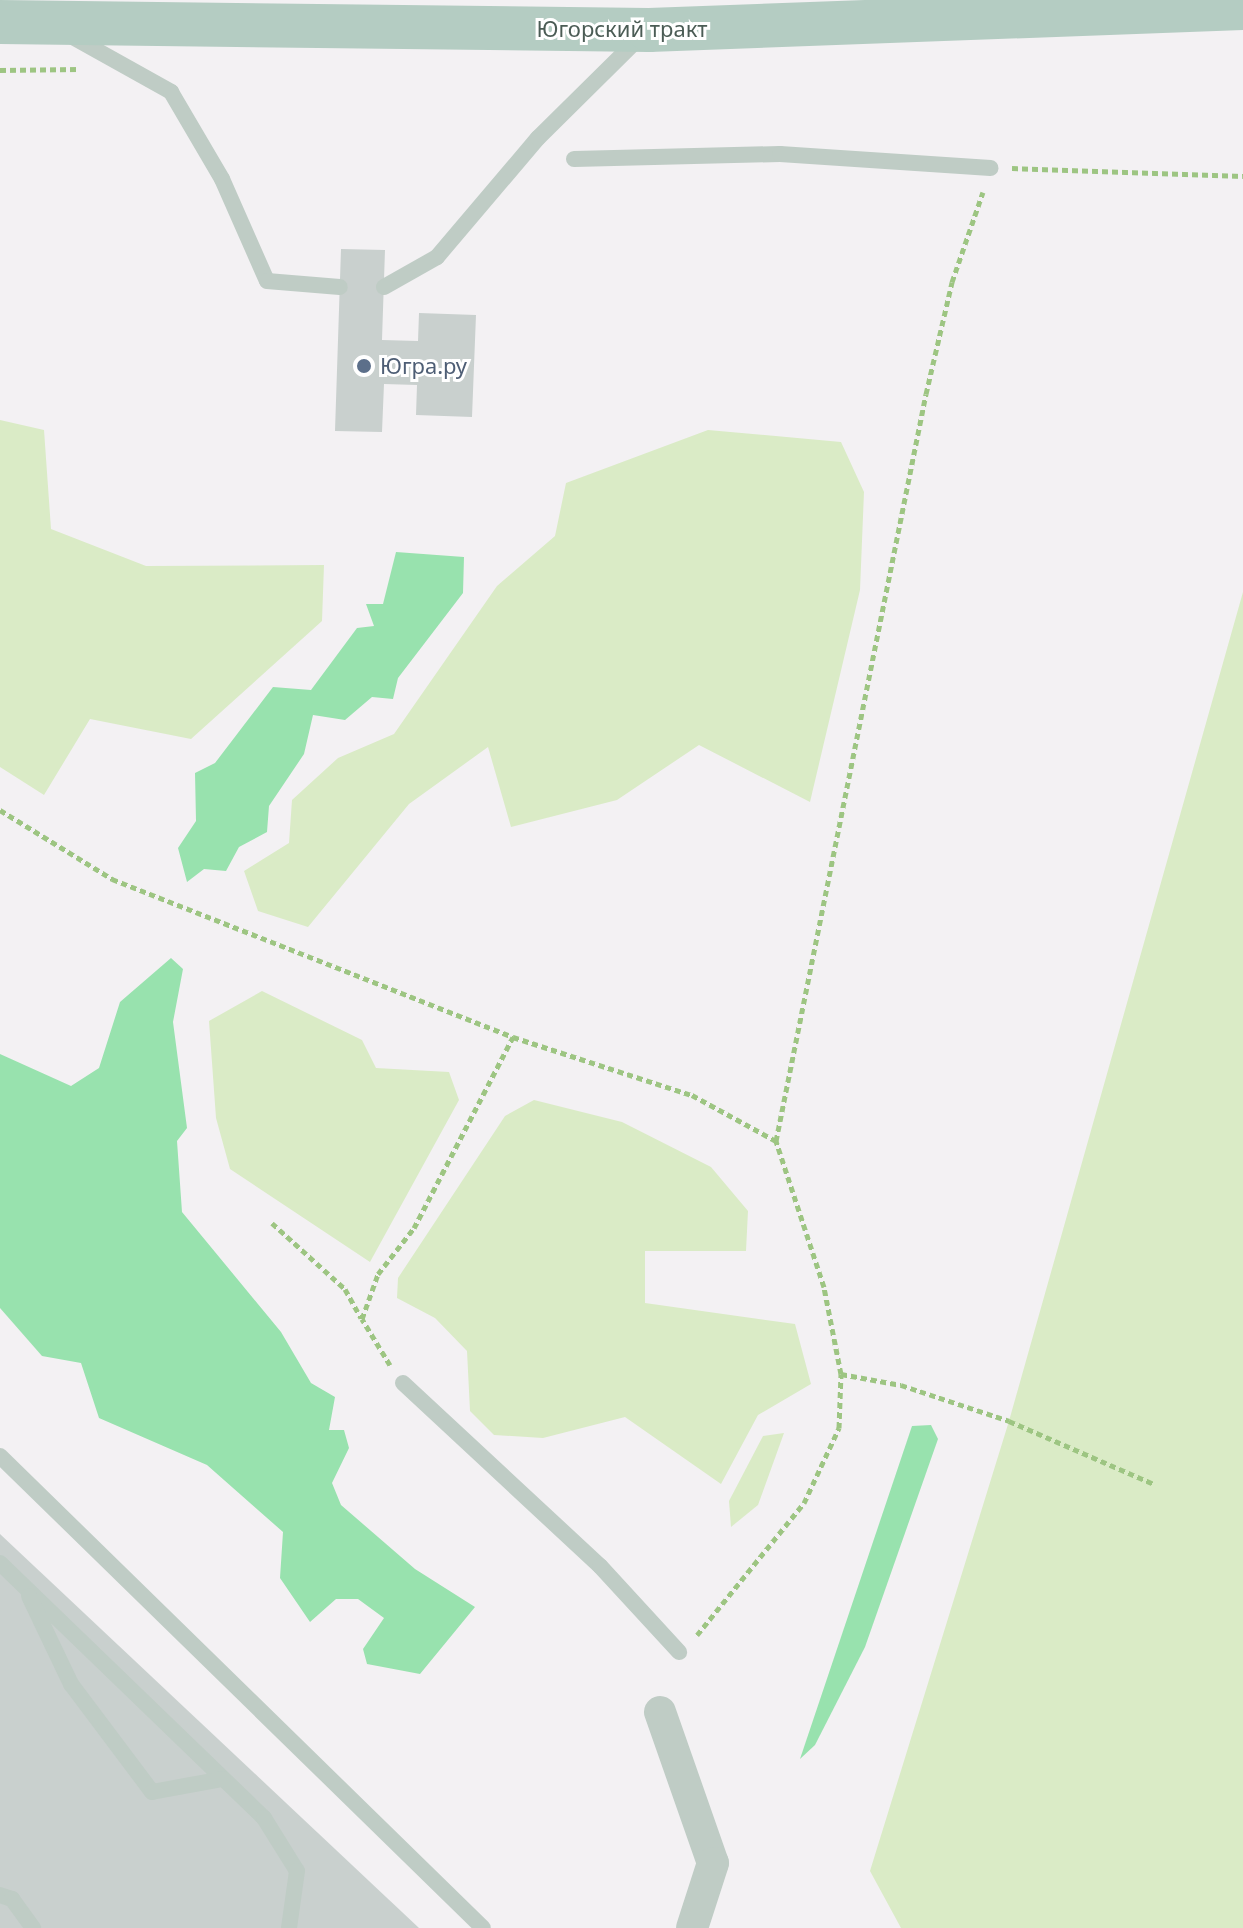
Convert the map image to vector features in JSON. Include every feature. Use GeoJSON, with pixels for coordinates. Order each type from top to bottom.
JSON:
{"type":"FeatureCollection","features":[{"type":"Feature","properties":{"kind":"main road","name":"Югорский тракт"},"geometry":{"type":"LineString","coordinates":[[0,22],[649,30],[1243,8]]}},
{"type":"Feature","properties":{"kind":"street"},"geometry":{"type":"LineString","coordinates":[[660,1712],[713,1863],[692,1928]]}},
{"type":"Feature","properties":{"kind":"lane"},"geometry":{"type":"LineString","coordinates":[[44,24],[134,65],[171,92],[222,179],[267,281],[340,287]]}},
{"type":"Feature","properties":{"kind":"lane"},"geometry":{"type":"LineString","coordinates":[[384,287],[437,257],[538,138],[649,30]]}},
{"type":"Feature","properties":{"kind":"lane"},"geometry":{"type":"LineString","coordinates":[[574,159],[780,154],[991,168]]}},
{"type":"Feature","properties":{"kind":"lane"},"geometry":{"type":"LineString","coordinates":[[403,1383],[600,1566],[679,1652]]}},
{"type":"Feature","properties":{"kind":"lane"},"geometry":{"type":"LineString","coordinates":[[0,1456],[483,1928]]}},
{"type":"Feature","properties":{"kind":"lane"},"geometry":{"type":"LineString","coordinates":[[0,1563],[264,1818],[297,1871],[289,1928]]}},
{"type":"Feature","properties":{"kind":"lane"},"geometry":{"type":"LineString","coordinates":[[25,1587],[71,1684],[152,1792],[223,1779]]}},
{"type":"Feature","properties":{"kind":"lane"},"geometry":{"type":"LineString","coordinates":[[0,1895],[12,1899],[33,1928]]}},
{"type":"Feature","properties":{"kind":"path"},"geometry":{"type":"LineString","coordinates":[[679,1652],[720,1614],[804,1503],[839,1428],[841,1374],[824,1287],[776,1141],[926,394],[952,282],[991,168],[1243,176]]}},
{"type":"Feature","properties":{"kind":"path"},"geometry":{"type":"LineString","coordinates":[[0,810],[112,879],[513,1037],[692,1095],[776,1141]]}},
{"type":"Feature","properties":{"kind":"path"},"geometry":{"type":"LineString","coordinates":[[362,1319],[378,1274],[414,1228],[513,1037]]}},
{"type":"Feature","properties":{"kind":"path"},"geometry":{"type":"LineString","coordinates":[[272,1223],[345,1289],[403,1383]]}},
{"type":"Feature","properties":{"kind":"path"},"geometry":{"type":"LineString","coordinates":[[841,1374],[901,1385],[1009,1421],[1154,1484]]}},
{"type":"Feature","properties":{"kind":"shaded area"},"geometry":{"type":"Polygon","coordinates":[[[0,420],[44,430],[51,529],[146,566],[324,565],[322,621],[191,739],[90,719],[44,795],[0,767],[0,420]]]}},
{"type":"Feature","properties":{"kind":"shaded area"},"geometry":{"type":"Polygon","coordinates":[[[708,430],[841,442],[864,492],[860,590],[810,802],[699,745],[617,800],[511,827],[488,747],[409,804],[308,927],[258,911],[244,871],[289,843],[292,800],[338,758],[394,734],[497,586],[555,536],[566,483],[708,430]]]}},
{"type":"Feature","properties":{"kind":"shaded area"},"geometry":{"type":"Polygon","coordinates":[[[396,552],[464,557],[463,593],[398,678],[393,699],[372,697],[345,720],[313,715],[304,754],[269,806],[267,832],[239,847],[226,871],[204,869],[187,882],[178,848],[196,821],[195,773],[215,763],[273,687],[311,690],[357,628],[374,626],[366,604],[383,604],[396,552]]]}},
{"type":"Feature","properties":{"kind":"shaded area"},"geometry":{"type":"Polygon","coordinates":[[[1243,592],[1243,1928],[901,1928],[870,1871],[1009,1421],[1243,592]]]}},
{"type":"Feature","properties":{"kind":"shaded area"},"geometry":{"type":"Polygon","coordinates":[[[171,958],[183,969],[173,1022],[187,1128],[177,1141],[182,1212],[281,1332],[311,1383],[335,1397],[329,1430],[344,1430],[349,1448],[332,1483],[341,1505],[415,1569],[475,1607],[420,1674],[367,1664],[363,1649],[384,1618],[358,1599],[336,1599],[310,1622],[280,1578],[283,1532],[207,1465],[99,1418],[81,1363],[42,1356],[0,1308],[0,1054],[71,1086],[99,1068],[120,1002],[171,958]]]}},
{"type":"Feature","properties":{"kind":"shaded area"},"geometry":{"type":"Polygon","coordinates":[[[262,991],[362,1040],[376,1068],[449,1072],[459,1100],[370,1262],[230,1169],[216,1118],[209,1021],[262,991]]]}},
{"type":"Feature","properties":{"kind":"shaded area"},"geometry":{"type":"Polygon","coordinates":[[[534,1100],[622,1122],[711,1167],[748,1211],[746,1251],[645,1251],[645,1303],[795,1324],[811,1384],[758,1415],[721,1484],[625,1417],[543,1438],[494,1435],[470,1411],[467,1351],[435,1318],[397,1298],[398,1278],[505,1116],[534,1100]]]}},
{"type":"Feature","properties":{"kind":"shaded area"},"geometry":{"type":"Polygon","coordinates":[[[931,1425],[938,1439],[865,1647],[815,1745],[800,1759],[912,1426],[931,1425]]]}},
{"type":"Feature","properties":{"kind":"shaded area"},"geometry":{"type":"Polygon","coordinates":[[[784,1433],[758,1505],[731,1527],[729,1501],[763,1436],[784,1433]]]}},
{"type":"Feature","properties":{"kind":"building"},"geometry":{"type":"Polygon","coordinates":[[[341,249],[385,250],[382,340],[418,341],[419,313],[476,315],[472,417],[416,415],[417,385],[384,384],[382,432],[335,431],[341,249]]]}},
{"type":"Feature","properties":{"kind":"building"},"geometry":{"type":"Polygon","coordinates":[[[0,1534],[419,1928],[0,1928],[0,1534]]]}},
{"type":"Feature","properties":{"kind":"place","name":"Югра.ру"},"geometry":{"type":"Point","coordinates":[364,366]}}]}
